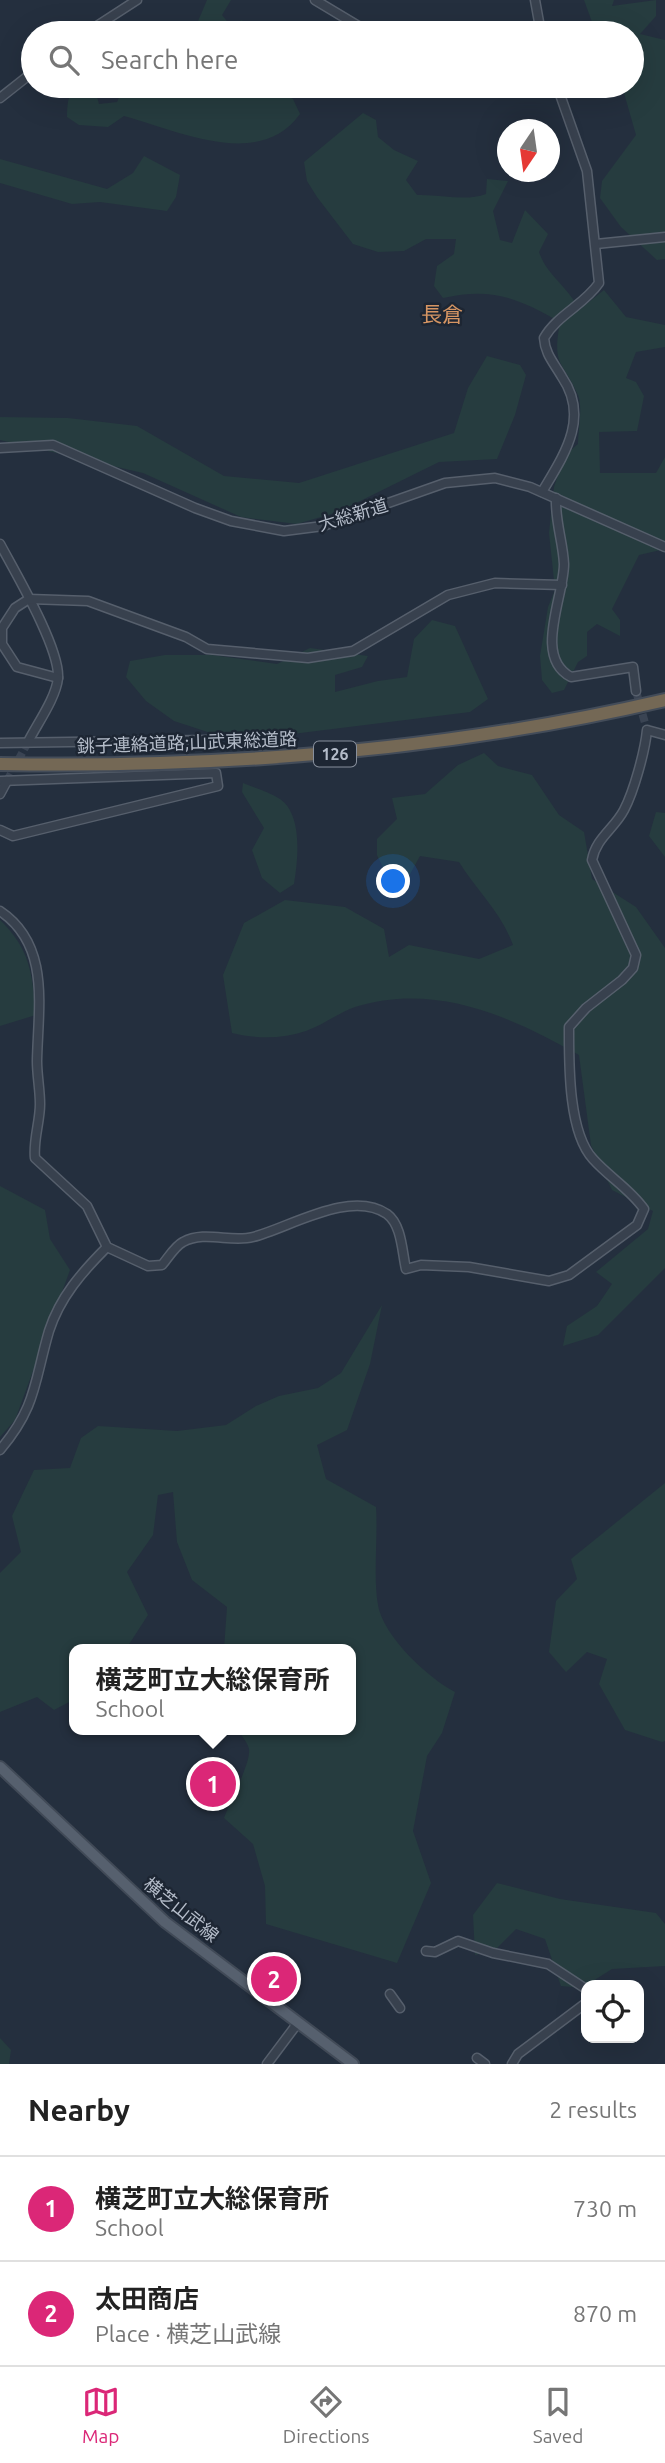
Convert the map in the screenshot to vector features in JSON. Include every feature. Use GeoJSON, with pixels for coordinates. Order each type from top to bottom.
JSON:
{"type":"FeatureCollection","features":[{"type":"Feature","properties":{"kind":"highway","name":"銚子連絡道路;山武東総道路"},"geometry":{"type":"LineString","coordinates":[[0,764],[154,765],[308,757],[474,737],[665,700]]}},
{"type":"Feature","properties":{"kind":"main road","name":"横芝山武線"},"geometry":{"type":"LineString","coordinates":[[0,1767],[154,1912],[297,2024],[353,2064]]}},
{"type":"Feature","properties":{"kind":"street"},"geometry":{"type":"LineString","coordinates":[[105,21],[137,0]]}},
{"type":"Feature","properties":{"kind":"street"},"geometry":{"type":"LineString","coordinates":[[315,0],[350,21]]}},
{"type":"Feature","properties":{"kind":"street"},"geometry":{"type":"LineString","coordinates":[[535,0],[539,21]]}},
{"type":"Feature","properties":{"kind":"street"},"geometry":{"type":"LineString","coordinates":[[0,98],[21,81]]}},
{"type":"Feature","properties":{"kind":"street"},"geometry":{"type":"LineString","coordinates":[[542,492],[567,447],[575,419],[575,398],[550,359],[544,338],[550,327],[593,293],[599,284],[587,171],[560,98]]}},
{"type":"Feature","properties":{"kind":"street"},"geometry":{"type":"LineString","coordinates":[[596,244],[665,237]]}},
{"type":"Feature","properties":{"kind":"street","name":"大総新道"},"geometry":{"type":"LineString","coordinates":[[0,448],[53,445],[195,508],[230,521],[268,530],[323,526],[444,483],[495,478],[542,492],[665,547]]}},
{"type":"Feature","properties":{"kind":"street"},"geometry":{"type":"LineString","coordinates":[[556,498],[555,517],[564,564],[554,630],[553,653],[559,670],[571,677],[632,667],[636,691]]}},
{"type":"Feature","properties":{"kind":"street"},"geometry":{"type":"LineString","coordinates":[[0,544],[29,599],[54,656],[58,678],[28,742]]}},
{"type":"Feature","properties":{"kind":"street"},"geometry":{"type":"LineString","coordinates":[[58,678],[17,667],[2,645],[2,628],[15,608],[29,599],[88,601],[173,632],[207,649],[308,659],[353,651],[448,595],[495,583],[562,585]]}},
{"type":"Feature","properties":{"kind":"street"},"geometry":{"type":"LineString","coordinates":[[0,911],[22,930],[29,943],[39,983],[41,1018],[37,1062],[40,1106],[35,1158],[87,1206],[107,1247],[148,1266],[162,1265],[181,1242],[196,1237],[250,1238],[323,1211],[355,1207],[381,1211],[390,1216],[397,1227],[406,1269],[421,1265],[469,1267],[549,1281],[569,1275],[637,1225],[644,1209],[591,1157],[581,1142],[575,1111],[569,1027],[586,1008],[633,968],[636,955],[628,933],[592,860],[594,847],[624,810],[642,763],[647,730],[665,735]]}},
{"type":"Feature","properties":{"kind":"street"},"geometry":{"type":"LineString","coordinates":[[0,743],[209,740]]}},
{"type":"Feature","properties":{"kind":"street"},"geometry":{"type":"LineString","coordinates":[[0,794],[3,781],[216,773],[218,786],[13,836],[0,830]]}},
{"type":"Feature","properties":{"kind":"street"},"geometry":{"type":"LineString","coordinates":[[0,1450],[22,1421],[36,1392],[50,1329],[70,1286],[107,1247]]}},
{"type":"Feature","properties":{"kind":"street"},"geometry":{"type":"LineString","coordinates":[[426,1951],[435,1952],[458,1941],[494,1953],[548,1964],[581,1986]]}},
{"type":"Feature","properties":{"kind":"street"},"geometry":{"type":"LineString","coordinates":[[390,1994],[400,2008]]}},
{"type":"Feature","properties":{"kind":"street"},"geometry":{"type":"LineString","coordinates":[[512,2064],[518,2054],[581,2007]]}},
{"type":"Feature","properties":{"kind":"street"},"geometry":{"type":"LineString","coordinates":[[267,2064],[297,2024]]}},
{"type":"Feature","properties":{"kind":"street"},"geometry":{"type":"LineString","coordinates":[[477,2058],[485,2064]]}},
{"type":"Feature","properties":{"kind":"green space"},"geometry":{"type":"Polygon","coordinates":[[[207,0],[231,0],[222,15],[227,21],[198,21],[207,0]]]}},
{"type":"Feature","properties":{"kind":"green space"},"geometry":{"type":"Polygon","coordinates":[[[584,0],[614,0],[612,6],[656,0],[656,16],[644,30],[644,21],[592,21],[584,0]]]}},
{"type":"Feature","properties":{"kind":"green space"},"geometry":{"type":"Polygon","coordinates":[[[644,35],[665,40],[665,259],[657,260],[621,227],[600,198],[602,181],[636,135],[625,98],[644,98],[644,35]]]}},
{"type":"Feature","properties":{"kind":"green space"},"geometry":{"type":"Polygon","coordinates":[[[69,98],[97,98],[99,104],[117,102],[119,98],[291,98],[300,114],[283,131],[263,140],[216,142],[124,116],[108,127],[79,125],[67,117],[69,98]]]}},
{"type":"Feature","properties":{"kind":"green space"},"geometry":{"type":"Polygon","coordinates":[[[363,113],[376,120],[378,137],[394,150],[418,161],[406,180],[417,195],[461,198],[478,196],[486,194],[487,179],[508,182],[493,211],[500,240],[512,243],[525,210],[548,234],[539,252],[547,268],[579,310],[604,290],[626,317],[665,325],[665,347],[636,352],[626,378],[636,382],[644,396],[637,431],[599,432],[600,473],[656,473],[665,457],[665,549],[639,555],[612,609],[620,620],[620,636],[597,624],[587,632],[587,656],[578,662],[564,690],[552,693],[542,680],[540,656],[548,607],[555,590],[549,533],[554,487],[565,455],[578,444],[580,419],[578,395],[558,355],[560,322],[517,301],[490,294],[443,298],[434,286],[437,266],[454,254],[456,239],[426,239],[404,251],[378,252],[353,244],[307,181],[304,162],[363,113]]]}},
{"type":"Feature","properties":{"kind":"green space"},"geometry":{"type":"Polygon","coordinates":[[[144,156],[180,175],[176,197],[167,211],[100,202],[72,204],[0,183],[0,159],[107,189],[133,173],[144,156]]]}},
{"type":"Feature","properties":{"kind":"green space"},"geometry":{"type":"Polygon","coordinates":[[[487,356],[520,365],[526,375],[515,415],[497,459],[439,462],[338,512],[297,524],[241,517],[143,473],[0,440],[0,417],[68,418],[137,426],[224,476],[299,483],[454,433],[468,388],[487,356]]]}},
{"type":"Feature","properties":{"kind":"green space"},"geometry":{"type":"Polygon","coordinates":[[[432,620],[455,626],[488,699],[470,712],[235,741],[174,721],[146,701],[126,677],[130,661],[165,655],[212,655],[277,664],[310,648],[368,656],[362,667],[335,675],[335,692],[407,677],[414,639],[432,620]]]}},
{"type":"Feature","properties":{"kind":"green space"},"geometry":{"type":"Polygon","coordinates":[[[484,753],[498,766],[532,775],[559,815],[584,832],[592,879],[636,907],[665,948],[665,1268],[598,1335],[563,1346],[567,1326],[597,1306],[612,1284],[596,1272],[648,1229],[653,1211],[612,1190],[591,1145],[579,1055],[499,1016],[443,1001],[414,998],[385,1000],[355,1007],[312,1028],[288,1036],[260,1037],[232,1033],[223,975],[244,923],[285,900],[345,907],[384,929],[389,957],[409,945],[479,959],[513,945],[495,912],[459,862],[420,856],[397,898],[377,855],[377,839],[397,819],[392,798],[425,794],[458,765],[484,753]]]}},
{"type":"Feature","properties":{"kind":"green space"},"geometry":{"type":"Polygon","coordinates":[[[243,783],[280,799],[287,806],[296,827],[297,863],[294,884],[280,893],[262,878],[252,850],[264,828],[242,792],[243,783]]]}},
{"type":"Feature","properties":{"kind":"green space"},"geometry":{"type":"Polygon","coordinates":[[[656,812],[665,813],[665,857],[649,836],[656,812]]]}},
{"type":"Feature","properties":{"kind":"green space"},"geometry":{"type":"Polygon","coordinates":[[[0,920],[24,952],[33,987],[36,1015],[0,1026],[0,920]]]}},
{"type":"Feature","properties":{"kind":"green space"},"geometry":{"type":"Polygon","coordinates":[[[0,1186],[45,1210],[50,1239],[70,1270],[15,1420],[0,1437],[0,1186]]]}},
{"type":"Feature","properties":{"kind":"green space"},"geometry":{"type":"Polygon","coordinates":[[[382,1305],[370,1364],[347,1430],[317,1445],[326,1479],[376,1507],[378,1605],[388,1630],[408,1655],[432,1677],[455,1692],[442,1733],[427,1756],[413,1831],[431,1883],[397,1963],[266,1924],[265,1886],[253,1844],[224,1818],[249,1755],[249,1749],[241,1735],[356,1735],[356,1644],[224,1644],[227,1607],[192,1580],[177,1542],[173,1492],[158,1495],[153,1535],[127,1572],[148,1615],[129,1644],[69,1644],[69,1702],[54,1710],[37,1697],[0,1712],[0,1573],[21,1552],[12,1516],[34,1470],[70,1468],[81,1438],[98,1426],[177,1431],[226,1425],[256,1406],[279,1396],[318,1388],[341,1373],[382,1305]]]}},
{"type":"Feature","properties":{"kind":"green space"},"geometry":{"type":"Polygon","coordinates":[[[665,1483],[665,1741],[662,1742],[625,1730],[599,1684],[607,1659],[587,1652],[566,1672],[549,1652],[556,1601],[577,1579],[571,1559],[665,1483]]]}},
{"type":"Feature","properties":{"kind":"green space"},"geometry":{"type":"Polygon","coordinates":[[[497,1883],[560,1899],[656,1913],[665,1924],[665,1966],[612,1969],[595,1980],[581,1980],[581,1988],[561,1986],[545,1939],[516,1929],[494,1951],[475,1955],[473,1915],[497,1883]]]}},
{"type":"Feature","properties":{"kind":"green space"},"geometry":{"type":"Polygon","coordinates":[[[0,2038],[11,2050],[9,2064],[0,2064],[0,2038]]]}},
{"type":"Feature","properties":{"kind":"tunnel"},"geometry":{"type":"LineString","coordinates":[[636,691],[647,730]]}},
{"type":"Feature","properties":{"kind":"tunnel"},"geometry":{"type":"LineString","coordinates":[[7,781],[28,742]]}},
{"type":"Feature","properties":{"kind":"place","name":"横芝町立大総保育所"},"geometry":{"type":"Point","coordinates":[213,1784]}},
{"type":"Feature","properties":{"kind":"place","name":"太田商店"},"geometry":{"type":"Point","coordinates":[274,1979]}},
{"type":"Feature","properties":{"kind":"district","name":"長倉"},"geometry":{"type":"Point","coordinates":[442,315]}}]}
